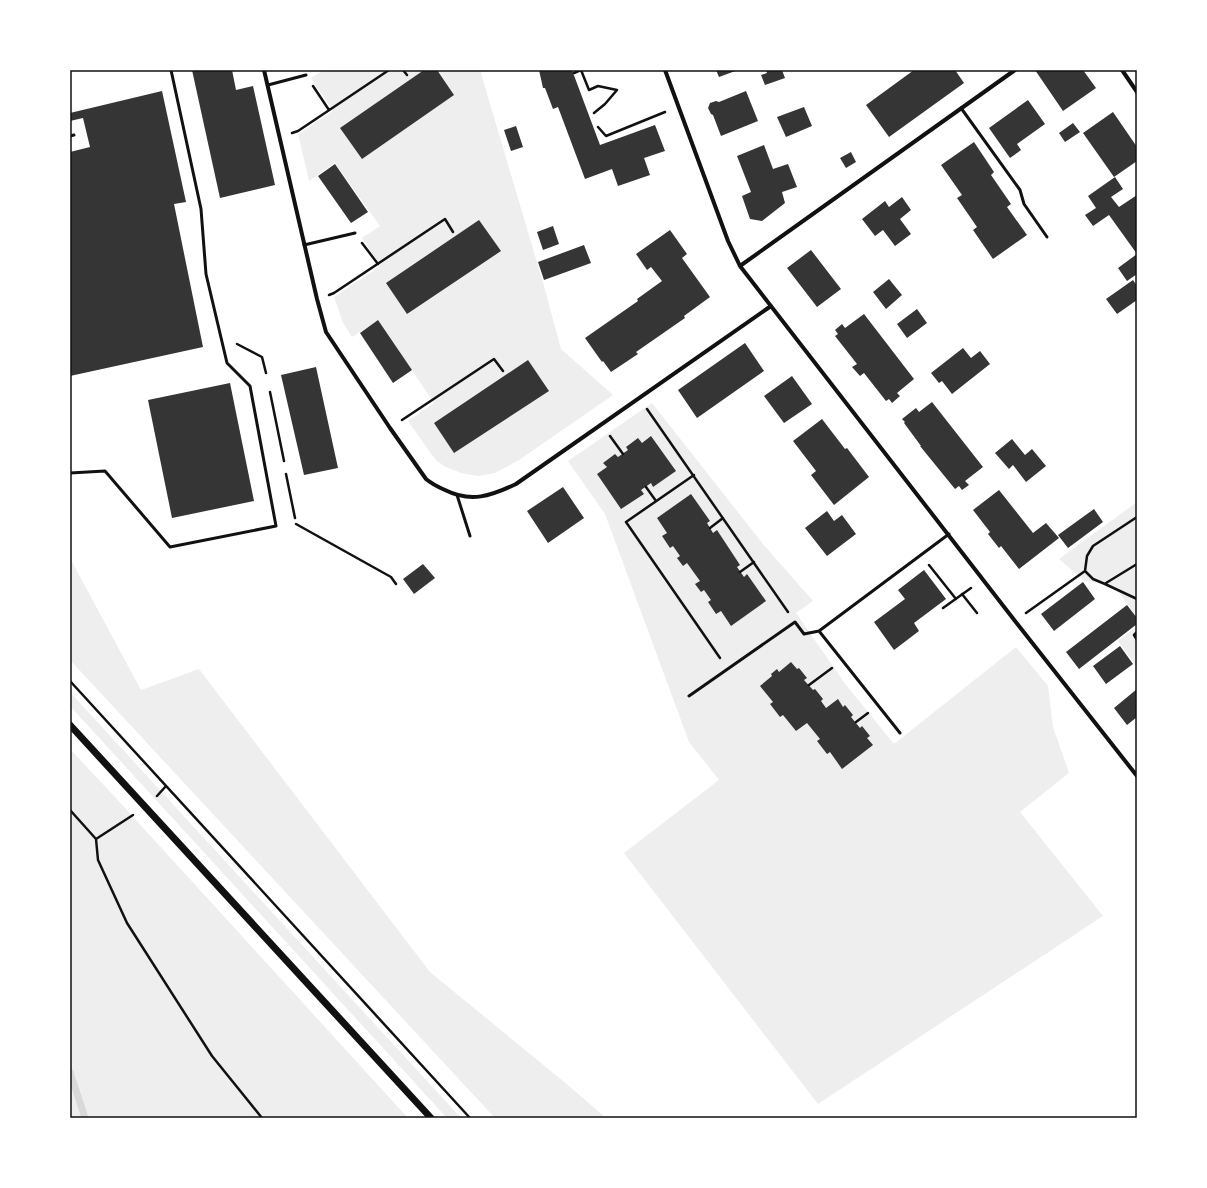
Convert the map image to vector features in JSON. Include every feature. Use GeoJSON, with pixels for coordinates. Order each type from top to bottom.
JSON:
{"type":"FeatureCollection","features":[{"type":"Feature","properties":{"kind":"street"},"geometry":{"type":"LineString","coordinates":[[264,70],[304,246],[326,332],[426,479],[456,495],[468,497],[485,496],[516,484],[771,306]]}},
{"type":"Feature","properties":{"kind":"street"},"geometry":{"type":"LineString","coordinates":[[664,70],[728,241],[740,266],[1137,776]]}},
{"type":"Feature","properties":{"kind":"street"},"geometry":{"type":"LineString","coordinates":[[740,266],[1015,70]]}},
{"type":"Feature","properties":{"kind":"street"},"geometry":{"type":"LineString","coordinates":[[1122,70],[1137,92]]}},
{"type":"Feature","properties":{"kind":"street"},"geometry":{"type":"LineString","coordinates":[[70,725],[431,1118]]}},
{"type":"Feature","properties":{"kind":"lane"},"geometry":{"type":"LineString","coordinates":[[70,473],[106,471],[170,547],[276,526],[250,386],[227,363],[206,274],[201,209],[171,70]]}},
{"type":"Feature","properties":{"kind":"lane"},"geometry":{"type":"LineString","coordinates":[[268,85],[306,75]]}},
{"type":"Feature","properties":{"kind":"lane"},"geometry":{"type":"LineString","coordinates":[[961,108],[1020,190],[1024,204],[1047,237]]}},
{"type":"Feature","properties":{"kind":"lane"},"geometry":{"type":"LineString","coordinates":[[304,246],[355,233]]}},
{"type":"Feature","properties":{"kind":"lane"},"geometry":{"type":"LineString","coordinates":[[456,495],[470,536]]}},
{"type":"Feature","properties":{"kind":"lane"},"geometry":{"type":"LineString","coordinates":[[689,696],[795,622],[804,634],[819,631],[949,534]]}},
{"type":"Feature","properties":{"kind":"lane"},"geometry":{"type":"LineString","coordinates":[[819,631],[900,733]]}},
{"type":"Feature","properties":{"kind":"path"},"geometry":{"type":"LineString","coordinates":[[280,136],[298,131],[388,70]]}},
{"type":"Feature","properties":{"kind":"path"},"geometry":{"type":"LineString","coordinates":[[403,70],[407,75]]}},
{"type":"Feature","properties":{"kind":"path"},"geometry":{"type":"LineString","coordinates":[[574,74],[581,70],[589,90],[598,86],[617,90],[605,104],[594,113]]}},
{"type":"Feature","properties":{"kind":"path"},"geometry":{"type":"LineString","coordinates":[[314,87],[329,110]]}},
{"type":"Feature","properties":{"kind":"path"},"geometry":{"type":"LineString","coordinates":[[598,127],[606,136],[678,106]]}},
{"type":"Feature","properties":{"kind":"path"},"geometry":{"type":"LineString","coordinates":[[317,299],[334,293],[445,219],[454,232]]}},
{"type":"Feature","properties":{"kind":"path"},"geometry":{"type":"LineString","coordinates":[[367,249],[378,264]]}},
{"type":"Feature","properties":{"kind":"path"},"geometry":{"type":"LineString","coordinates":[[233,342],[262,357],[266,373]]}},
{"type":"Feature","properties":{"kind":"path"},"geometry":{"type":"LineString","coordinates":[[390,428],[494,359],[503,371]]}},
{"type":"Feature","properties":{"kind":"path"},"geometry":{"type":"LineString","coordinates":[[270,392],[284,461]]}},
{"type":"Feature","properties":{"kind":"path"},"geometry":{"type":"LineString","coordinates":[[639,397],[782,602]]}},
{"type":"Feature","properties":{"kind":"path"},"geometry":{"type":"LineString","coordinates":[[601,424],[623,454]]}},
{"type":"Feature","properties":{"kind":"path"},"geometry":{"type":"LineString","coordinates":[[286,474],[295,518]]}},
{"type":"Feature","properties":{"kind":"path"},"geometry":{"type":"LineString","coordinates":[[694,475],[626,522],[728,669]]}},
{"type":"Feature","properties":{"kind":"path"},"geometry":{"type":"LineString","coordinates":[[646,487],[656,501]]}},
{"type":"Feature","properties":{"kind":"path"},"geometry":{"type":"LineString","coordinates":[[1015,621],[1085,571],[1087,556],[1092,546],[1137,517]]}},
{"type":"Feature","properties":{"kind":"path"},"geometry":{"type":"LineString","coordinates":[[710,528],[723,518]]}},
{"type":"Feature","properties":{"kind":"path"},"geometry":{"type":"LineString","coordinates":[[296,524],[391,577],[396,584]]}},
{"type":"Feature","properties":{"kind":"path"},"geometry":{"type":"LineString","coordinates":[[921,555],[956,599]]}},
{"type":"Feature","properties":{"kind":"path"},"geometry":{"type":"LineString","coordinates":[[740,572],[754,562]]}},
{"type":"Feature","properties":{"kind":"path"},"geometry":{"type":"LineString","coordinates":[[1105,584],[1137,564]]}},
{"type":"Feature","properties":{"kind":"path"},"geometry":{"type":"LineString","coordinates":[[1085,571],[1093,579],[1137,599]]}},
{"type":"Feature","properties":{"kind":"path"},"geometry":{"type":"LineString","coordinates":[[943,608],[983,579]]}},
{"type":"Feature","properties":{"kind":"path"},"geometry":{"type":"LineString","coordinates":[[962,594],[977,613]]}},
{"type":"Feature","properties":{"kind":"path"},"geometry":{"type":"LineString","coordinates":[[1137,632],[1134,636],[1137,640]]}},
{"type":"Feature","properties":{"kind":"path"},"geometry":{"type":"LineString","coordinates":[[808,685],[842,660]]}},
{"type":"Feature","properties":{"kind":"path"},"geometry":{"type":"LineString","coordinates":[[70,681],[470,1118]]}},
{"type":"Feature","properties":{"kind":"path"},"geometry":{"type":"LineString","coordinates":[[96,839],[145,807]]}},
{"type":"Feature","properties":{"kind":"path"},"geometry":{"type":"LineString","coordinates":[[70,810],[96,839],[98,860],[127,923],[212,1056],[262,1118]]}},
{"type":"Feature","properties":{"kind":"shaded area"},"geometry":{"type":"Polygon","coordinates":[[[324,70],[480,70],[544,286],[561,349],[613,395],[519,460],[495,473],[478,476],[461,473],[446,467],[437,461],[408,421],[434,403],[378,320],[352,337],[343,323],[334,297],[381,266],[362,238],[380,226],[335,163],[309,181],[298,134],[333,111],[311,78],[324,70]]]}},
{"type":"Feature","properties":{"kind":"shaded area"},"geometry":{"type":"Polygon","coordinates":[[[652,403],[763,544],[813,601],[796,613],[846,685],[894,744],[1016,647],[1048,686],[1053,727],[1069,773],[1020,812],[1103,916],[818,1104],[624,853],[719,780],[689,742],[605,514],[568,461],[652,403]]]}},
{"type":"Feature","properties":{"kind":"shaded area"},"geometry":{"type":"Polygon","coordinates":[[[1137,502],[1137,617],[1115,587],[1083,580],[1059,559],[1137,502]]]}},
{"type":"Feature","properties":{"kind":"shaded area"},"geometry":{"type":"Polygon","coordinates":[[[70,558],[141,690],[199,669],[430,972],[606,1118],[495,1118],[70,660],[70,558]]]}},
{"type":"Feature","properties":{"kind":"shaded area"},"geometry":{"type":"Polygon","coordinates":[[[1137,626],[1137,667],[1118,641],[1137,626]]]}},
{"type":"Feature","properties":{"kind":"shaded area"},"geometry":{"type":"Polygon","coordinates":[[[70,692],[461,1118],[447,1118],[70,706],[70,692]]]}},
{"type":"Feature","properties":{"kind":"shaded area"},"geometry":{"type":"Polygon","coordinates":[[[70,749],[114,796],[408,1118],[70,1118],[70,749]]]}},
{"type":"Feature","properties":{"kind":"building"},"geometry":{"type":"Polygon","coordinates":[[[192,70],[232,70],[236,90],[253,86],[275,185],[220,198],[192,70]]]}},
{"type":"Feature","properties":{"kind":"building"},"geometry":{"type":"Polygon","coordinates":[[[424,70],[437,70],[454,95],[362,159],[340,128],[424,70]]]}},
{"type":"Feature","properties":{"kind":"building"},"geometry":{"type":"Polygon","coordinates":[[[539,70],[572,70],[600,145],[655,125],[665,151],[644,158],[650,175],[618,186],[612,169],[585,179],[558,107],[553,109],[545,88],[543,88],[539,70]]]}},
{"type":"Feature","properties":{"kind":"building"},"geometry":{"type":"Polygon","coordinates":[[[716,70],[738,70],[719,77],[716,70]]]}},
{"type":"Feature","properties":{"kind":"building"},"geometry":{"type":"Polygon","coordinates":[[[766,70],[782,70],[785,78],[765,85],[761,75],[767,73],[766,70]]]}},
{"type":"Feature","properties":{"kind":"building"},"geometry":{"type":"Polygon","coordinates":[[[914,70],[955,70],[964,83],[889,137],[866,105],[914,70]]]}},
{"type":"Feature","properties":{"kind":"building"},"geometry":{"type":"Polygon","coordinates":[[[1035,70],[1083,70],[1096,88],[1063,111],[1035,70]]]}},
{"type":"Feature","properties":{"kind":"building"},"geometry":{"type":"Polygon","coordinates":[[[162,91],[186,202],[174,204],[203,347],[70,376],[70,152],[90,147],[83,118],[70,121],[70,113],[162,91]]]}},
{"type":"Feature","properties":{"kind":"building"},"geometry":{"type":"Polygon","coordinates":[[[746,91],[758,121],[721,136],[713,115],[708,108],[710,103],[716,101],[719,102],[746,91]]]}},
{"type":"Feature","properties":{"kind":"building"},"geometry":{"type":"Polygon","coordinates":[[[1028,100],[1045,124],[1017,144],[1021,150],[1010,158],[989,128],[1028,100]]]}},
{"type":"Feature","properties":{"kind":"building"},"geometry":{"type":"Polygon","coordinates":[[[804,107],[812,126],[786,137],[777,117],[804,107]]]}},
{"type":"Feature","properties":{"kind":"building"},"geometry":{"type":"Polygon","coordinates":[[[1113,112],[1137,147],[1137,161],[1114,177],[1083,133],[1113,112]]]}},
{"type":"Feature","properties":{"kind":"building"},"geometry":{"type":"Polygon","coordinates":[[[1073,123],[1080,132],[1065,142],[1059,133],[1073,123]]]}},
{"type":"Feature","properties":{"kind":"building"},"geometry":{"type":"Polygon","coordinates":[[[516,126],[523,147],[511,151],[504,130],[516,126]]]}},
{"type":"Feature","properties":{"kind":"building"},"geometry":{"type":"Polygon","coordinates":[[[974,142],[994,172],[991,175],[1011,204],[1007,207],[1027,235],[993,259],[973,230],[977,227],[957,198],[962,195],[941,165],[974,142]]]}},
{"type":"Feature","properties":{"kind":"building"},"geometry":{"type":"Polygon","coordinates":[[[764,145],[773,169],[788,164],[797,187],[782,192],[785,203],[762,221],[750,219],[742,196],[751,192],[737,156],[764,145]]]}},
{"type":"Feature","properties":{"kind":"building"},"geometry":{"type":"Polygon","coordinates":[[[851,152],[856,162],[846,168],[840,158],[851,152]]]}},
{"type":"Feature","properties":{"kind":"building"},"geometry":{"type":"Polygon","coordinates":[[[335,164],[368,212],[351,223],[318,176],[335,164]]]}},
{"type":"Feature","properties":{"kind":"building"},"geometry":{"type":"Polygon","coordinates":[[[1115,177],[1123,189],[1111,197],[1119,207],[1137,195],[1137,254],[1109,215],[1093,226],[1085,215],[1096,208],[1088,196],[1115,177]]]}},
{"type":"Feature","properties":{"kind":"building"},"geometry":{"type":"Polygon","coordinates":[[[902,197],[911,210],[900,219],[911,234],[895,246],[883,230],[875,236],[862,219],[885,201],[889,207],[902,197]]]}},
{"type":"Feature","properties":{"kind":"building"},"geometry":{"type":"Polygon","coordinates":[[[479,220],[501,251],[407,314],[386,283],[479,220]]]}},
{"type":"Feature","properties":{"kind":"building"},"geometry":{"type":"Polygon","coordinates":[[[553,226],[559,244],[543,250],[537,232],[553,226]]]}},
{"type":"Feature","properties":{"kind":"building"},"geometry":{"type":"Polygon","coordinates":[[[670,230],[687,254],[682,258],[710,297],[684,316],[685,318],[636,352],[638,354],[611,372],[585,338],[638,301],[637,299],[662,281],[651,267],[647,270],[636,254],[670,230]]]}},
{"type":"Feature","properties":{"kind":"building"},"geometry":{"type":"Polygon","coordinates":[[[584,245],[591,263],[544,280],[538,262],[584,245]]]}},
{"type":"Feature","properties":{"kind":"building"},"geometry":{"type":"Polygon","coordinates":[[[811,250],[841,289],[817,307],[787,268],[811,250]]]}},
{"type":"Feature","properties":{"kind":"building"},"geometry":{"type":"Polygon","coordinates":[[[1137,254],[1137,274],[1127,281],[1118,268],[1137,254]]]}},
{"type":"Feature","properties":{"kind":"building"},"geometry":{"type":"Polygon","coordinates":[[[889,279],[902,295],[886,309],[873,292],[889,279]]]}},
{"type":"Feature","properties":{"kind":"building"},"geometry":{"type":"Polygon","coordinates":[[[1133,280],[1137,286],[1137,300],[1117,314],[1106,299],[1133,280]]]}},
{"type":"Feature","properties":{"kind":"building"},"geometry":{"type":"Polygon","coordinates":[[[917,309],[927,323],[907,338],[897,324],[917,309]]]}},
{"type":"Feature","properties":{"kind":"building"},"geometry":{"type":"Polygon","coordinates":[[[864,314],[914,379],[897,393],[900,396],[892,403],[889,399],[886,401],[864,373],[860,376],[852,367],[857,364],[835,336],[838,334],[835,330],[842,324],[845,328],[864,314]]]}},
{"type":"Feature","properties":{"kind":"building"},"geometry":{"type":"Polygon","coordinates":[[[378,320],[412,370],[393,383],[360,333],[378,320]]]}},
{"type":"Feature","properties":{"kind":"building"},"geometry":{"type":"Polygon","coordinates":[[[745,343],[764,371],[697,418],[678,390],[745,343]]]}},
{"type":"Feature","properties":{"kind":"building"},"geometry":{"type":"Polygon","coordinates":[[[963,348],[971,358],[980,351],[990,364],[952,394],[942,381],[939,383],[931,373],[963,348]]]}},
{"type":"Feature","properties":{"kind":"building"},"geometry":{"type":"Polygon","coordinates":[[[528,360],[549,391],[454,453],[434,423],[528,360]]]}},
{"type":"Feature","properties":{"kind":"building"},"geometry":{"type":"Polygon","coordinates":[[[316,367],[338,468],[304,475],[281,375],[316,367]]]}},
{"type":"Feature","properties":{"kind":"building"},"geometry":{"type":"Polygon","coordinates":[[[792,376],[812,404],[784,423],[764,396],[792,376]]]}},
{"type":"Feature","properties":{"kind":"building"},"geometry":{"type":"Polygon","coordinates":[[[230,383],[254,501],[172,518],[148,400],[230,383]]]}},
{"type":"Feature","properties":{"kind":"building"},"geometry":{"type":"Polygon","coordinates":[[[932,402],[983,467],[965,481],[969,485],[962,490],[959,486],[955,489],[920,446],[902,419],[916,408],[919,412],[932,402]]]}},
{"type":"Feature","properties":{"kind":"building"},"geometry":{"type":"Polygon","coordinates":[[[822,419],[869,477],[834,505],[811,475],[816,471],[793,441],[822,419]]]}},
{"type":"Feature","properties":{"kind":"building"},"geometry":{"type":"Polygon","coordinates":[[[651,436],[676,471],[653,487],[651,483],[641,490],[644,494],[621,509],[597,474],[607,467],[603,463],[615,454],[618,457],[628,450],[626,447],[638,438],[642,443],[651,436]]]}},
{"type":"Feature","properties":{"kind":"building"},"geometry":{"type":"Polygon","coordinates":[[[1012,439],[1025,455],[1032,449],[1046,466],[1026,482],[1013,465],[1009,469],[995,453],[1012,439]]]}},
{"type":"Feature","properties":{"kind":"building"},"geometry":{"type":"Polygon","coordinates":[[[563,487],[584,518],[548,543],[527,511],[563,487]]]}},
{"type":"Feature","properties":{"kind":"building"},"geometry":{"type":"Polygon","coordinates":[[[999,490],[1033,533],[1046,523],[1059,538],[1019,569],[1001,546],[999,548],[988,534],[990,532],[973,510],[999,490]]]}},
{"type":"Feature","properties":{"kind":"building"},"geometry":{"type":"Polygon","coordinates":[[[691,494],[710,521],[707,523],[713,533],[717,530],[740,565],[737,567],[744,577],[747,574],[766,601],[731,626],[721,611],[716,614],[708,602],[711,600],[704,590],[701,592],[695,584],[700,581],[687,563],[683,566],[677,558],[680,556],[673,546],[670,548],[662,536],[667,533],[657,518],[691,494]]]}},
{"type":"Feature","properties":{"kind":"building"},"geometry":{"type":"Polygon","coordinates":[[[1094,509],[1103,522],[1068,548],[1058,535],[1094,509]]]}},
{"type":"Feature","properties":{"kind":"building"},"geometry":{"type":"Polygon","coordinates":[[[827,511],[834,521],[842,515],[856,534],[827,556],[805,528],[827,511]]]}},
{"type":"Feature","properties":{"kind":"building"},"geometry":{"type":"Polygon","coordinates":[[[423,564],[435,578],[414,594],[403,579],[423,564]]]}},
{"type":"Feature","properties":{"kind":"building"},"geometry":{"type":"Polygon","coordinates":[[[924,570],[946,599],[914,623],[919,631],[894,650],[874,622],[905,599],[898,590],[924,570]]]}},
{"type":"Feature","properties":{"kind":"building"},"geometry":{"type":"Polygon","coordinates":[[[1083,582],[1095,599],[1054,631],[1041,614],[1083,582]]]}},
{"type":"Feature","properties":{"kind":"building"},"geometry":{"type":"Polygon","coordinates":[[[1127,605],[1137,618],[1137,624],[1079,669],[1066,652],[1127,605]]]}},
{"type":"Feature","properties":{"kind":"building"},"geometry":{"type":"Polygon","coordinates":[[[1120,646],[1133,664],[1106,684],[1093,666],[1120,646]]]}},
{"type":"Feature","properties":{"kind":"building"},"geometry":{"type":"Polygon","coordinates":[[[791,662],[797,669],[799,668],[807,678],[804,680],[813,690],[815,689],[823,699],[821,701],[826,708],[838,699],[843,707],[845,705],[853,715],[851,717],[860,728],[862,726],[870,736],[867,738],[873,745],[842,769],[830,752],[827,754],[817,741],[820,739],[807,723],[796,731],[783,715],[780,717],[770,704],[773,702],[760,686],[772,676],[771,674],[777,669],[779,672],[791,662]]]}},
{"type":"Feature","properties":{"kind":"building"},"geometry":{"type":"Polygon","coordinates":[[[1137,689],[1137,717],[1127,725],[1114,708],[1137,689]]]}},
{"type":"Feature","properties":{"kind":"waterway"},"geometry":{"type":"LineString","coordinates":[[70,1072],[85,1118]]}}]}
